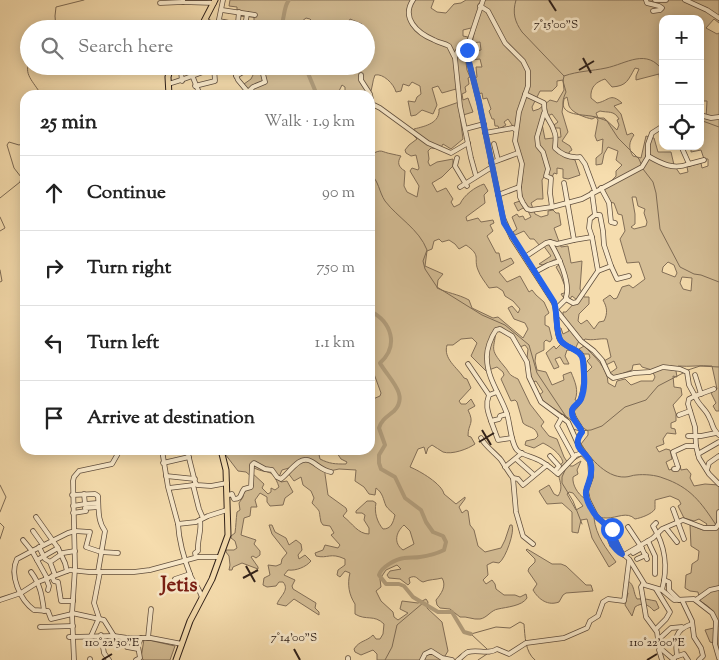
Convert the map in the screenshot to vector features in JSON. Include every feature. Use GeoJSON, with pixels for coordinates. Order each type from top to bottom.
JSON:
{"type":"FeatureCollection","features":[{"type":"Feature","properties":{"kind":"main road"},"geometry":{"type":"LineString","coordinates":[[206,20],[215,1]]}},
{"type":"Feature","properties":{"kind":"main road"},"geometry":{"type":"LineString","coordinates":[[168,75],[169,90]]}},
{"type":"Feature","properties":{"kind":"main road"},"geometry":{"type":"LineString","coordinates":[[176,660],[190,621],[212,579],[228,535],[228,494],[223,455]]}},
{"type":"Feature","properties":{"kind":"street"},"geometry":{"type":"LineString","coordinates":[[219,20],[223,0]]}},
{"type":"Feature","properties":{"kind":"street"},"geometry":{"type":"LineString","coordinates":[[413,0],[409,7],[408,15],[412,24],[427,37],[449,46],[453,51],[459,99],[476,176]]}},
{"type":"Feature","properties":{"kind":"street"},"geometry":{"type":"LineString","coordinates":[[483,0],[468,46],[468,58],[506,228],[552,298],[557,310],[581,342],[594,351],[602,360],[609,375],[613,378],[634,373],[650,372],[663,367],[686,371],[701,394]]}},
{"type":"Feature","properties":{"kind":"street"},"geometry":{"type":"LineString","coordinates":[[646,0],[647,3],[662,8],[658,11],[653,11]]}},
{"type":"Feature","properties":{"kind":"street"},"geometry":{"type":"LineString","coordinates":[[655,0],[666,0]]}},
{"type":"Feature","properties":{"kind":"street"},"geometry":{"type":"LineString","coordinates":[[685,0],[719,18]]}},
{"type":"Feature","properties":{"kind":"street"},"geometry":{"type":"LineString","coordinates":[[160,4],[183,1],[215,1]]}},
{"type":"Feature","properties":{"kind":"street"},"geometry":{"type":"LineString","coordinates":[[480,6],[488,12],[505,43],[525,64],[529,77],[515,141],[522,164],[519,187],[523,203],[527,209],[552,207],[582,199],[642,167],[648,156],[648,144],[652,133],[659,129]]}},
{"type":"Feature","properties":{"kind":"street"},"geometry":{"type":"LineString","coordinates":[[222,10],[256,15]]}},
{"type":"Feature","properties":{"kind":"street"},"geometry":{"type":"LineString","coordinates":[[238,20],[239,12]]}},
{"type":"Feature","properties":{"kind":"street"},"geometry":{"type":"LineString","coordinates":[[246,20],[247,14]]}},
{"type":"Feature","properties":{"kind":"street"},"geometry":{"type":"LineString","coordinates":[[454,58],[457,51],[462,47],[468,46]]}},
{"type":"Feature","properties":{"kind":"street"},"geometry":{"type":"LineString","coordinates":[[181,75],[182,81]]}},
{"type":"Feature","properties":{"kind":"street"},"geometry":{"type":"LineString","coordinates":[[168,84],[182,81],[195,75],[195,86],[197,90]]}},
{"type":"Feature","properties":{"kind":"street"},"geometry":{"type":"LineString","coordinates":[[195,86],[215,81],[217,75]]}},
{"type":"Feature","properties":{"kind":"street"},"geometry":{"type":"LineString","coordinates":[[250,90],[265,82],[263,75]]}},
{"type":"Feature","properties":{"kind":"street"},"geometry":{"type":"LineString","coordinates":[[362,75],[361,80],[368,90]]}},
{"type":"Feature","properties":{"kind":"street"},"geometry":{"type":"LineString","coordinates":[[236,76],[246,90]]}},
{"type":"Feature","properties":{"kind":"street"},"geometry":{"type":"LineString","coordinates":[[525,94],[544,102],[544,113],[537,137],[538,146],[543,152],[548,169],[546,176],[551,178],[550,193],[552,207]]}},
{"type":"Feature","properties":{"kind":"street"},"geometry":{"type":"LineString","coordinates":[[375,106],[428,144],[451,153],[468,143]]}},
{"type":"Feature","properties":{"kind":"street"},"geometry":{"type":"LineString","coordinates":[[544,113],[554,129],[555,148],[558,152],[571,158],[580,157],[585,164],[593,192],[595,215]]}},
{"type":"Feature","properties":{"kind":"street"},"geometry":{"type":"LineString","coordinates":[[704,116],[719,117]]}},
{"type":"Feature","properties":{"kind":"street"},"geometry":{"type":"LineString","coordinates":[[465,129],[484,124]]}},
{"type":"Feature","properties":{"kind":"street"},"geometry":{"type":"LineString","coordinates":[[485,133],[513,128],[516,130]]}},
{"type":"Feature","properties":{"kind":"street"},"geometry":{"type":"LineString","coordinates":[[494,144],[498,160]]}},
{"type":"Feature","properties":{"kind":"street"},"geometry":{"type":"LineString","coordinates":[[683,150],[689,164]]}},
{"type":"Feature","properties":{"kind":"street"},"geometry":{"type":"LineString","coordinates":[[460,186],[466,184],[498,160],[518,153]]}},
{"type":"Feature","properties":{"kind":"street"},"geometry":{"type":"LineString","coordinates":[[648,156],[669,166],[679,168],[704,160]]}},
{"type":"Feature","properties":{"kind":"street"},"geometry":{"type":"LineString","coordinates":[[457,158],[455,165],[466,184]]}},
{"type":"Feature","properties":{"kind":"street"},"geometry":{"type":"LineString","coordinates":[[564,183],[574,240]]}},
{"type":"Feature","properties":{"kind":"street"},"geometry":{"type":"LineString","coordinates":[[498,195],[519,187]]}},
{"type":"Feature","properties":{"kind":"street"},"geometry":{"type":"LineString","coordinates":[[602,188],[608,202],[611,222],[615,223]]}},
{"type":"Feature","properties":{"kind":"street"},"geometry":{"type":"LineString","coordinates":[[595,215],[600,215],[604,245],[617,279],[629,276]]}},
{"type":"Feature","properties":{"kind":"street"},"geometry":{"type":"LineString","coordinates":[[567,300],[573,303],[578,302],[590,281],[597,275],[598,270],[589,220],[595,215]]}},
{"type":"Feature","properties":{"kind":"street"},"geometry":{"type":"LineString","coordinates":[[525,257],[550,242],[557,244],[603,234]]}},
{"type":"Feature","properties":{"kind":"street"},"geometry":{"type":"LineString","coordinates":[[550,242],[560,261],[568,292],[567,300],[557,310],[559,339],[580,353],[583,358],[585,382],[580,401],[572,410],[580,434],[578,444],[591,466],[592,477],[586,491],[588,500],[596,516],[604,523],[612,545],[629,559],[643,584],[662,590],[672,599],[681,600],[689,598],[696,600],[706,607],[715,618],[716,644],[719,658]]}},
{"type":"Feature","properties":{"kind":"street"},"geometry":{"type":"LineString","coordinates":[[596,259],[608,254]]}},
{"type":"Feature","properties":{"kind":"street"},"geometry":{"type":"LineString","coordinates":[[535,272],[548,264],[560,261]]}},
{"type":"Feature","properties":{"kind":"street"},"geometry":{"type":"LineString","coordinates":[[598,270],[611,266]]}},
{"type":"Feature","properties":{"kind":"street"},"geometry":{"type":"LineString","coordinates":[[580,434],[562,417],[541,402],[529,377],[527,362],[513,338],[498,328],[495,331],[486,358],[497,392],[507,414],[516,449],[547,465],[559,474],[574,457],[583,454]]}},
{"type":"Feature","properties":{"kind":"street"},"geometry":{"type":"LineString","coordinates":[[468,364],[489,395],[487,406],[497,440]]}},
{"type":"Feature","properties":{"kind":"street"},"geometry":{"type":"LineString","coordinates":[[695,375],[693,381],[697,402],[709,416],[713,430],[718,434]]}},
{"type":"Feature","properties":{"kind":"street"},"geometry":{"type":"LineString","coordinates":[[714,389],[695,396],[688,402],[694,423],[698,454],[707,470],[719,484]]}},
{"type":"Feature","properties":{"kind":"street"},"geometry":{"type":"LineString","coordinates":[[489,395],[497,392]]}},
{"type":"Feature","properties":{"kind":"street"},"geometry":{"type":"LineString","coordinates":[[678,416],[690,411]]}},
{"type":"Feature","properties":{"kind":"street"},"geometry":{"type":"LineString","coordinates":[[491,421],[507,414]]}},
{"type":"Feature","properties":{"kind":"street"},"geometry":{"type":"LineString","coordinates":[[562,417],[557,426],[574,457]]}},
{"type":"Feature","properties":{"kind":"street"},"geometry":{"type":"LineString","coordinates":[[688,436],[718,434]]}},
{"type":"Feature","properties":{"kind":"street"},"geometry":{"type":"LineString","coordinates":[[481,438],[513,478],[517,516],[523,536],[533,544]]}},
{"type":"Feature","properties":{"kind":"street"},"geometry":{"type":"LineString","coordinates":[[488,446],[497,440],[512,438]]}},
{"type":"Feature","properties":{"kind":"street"},"geometry":{"type":"LineString","coordinates":[[698,454],[719,442]]}},
{"type":"Feature","properties":{"kind":"street"},"geometry":{"type":"LineString","coordinates":[[674,469],[678,467],[673,452],[686,446],[696,446]]}},
{"type":"Feature","properties":{"kind":"street"},"geometry":{"type":"LineString","coordinates":[[505,466],[522,453]]}},
{"type":"Feature","properties":{"kind":"street"},"geometry":{"type":"LineString","coordinates":[[74,660],[71,637],[75,570],[72,494],[74,477],[78,472],[112,464],[117,455]]}},
{"type":"Feature","properties":{"kind":"street"},"geometry":{"type":"LineString","coordinates":[[163,455],[178,524],[179,542],[190,574],[199,588],[202,598]]}},
{"type":"Feature","properties":{"kind":"street"},"geometry":{"type":"LineString","coordinates":[[550,456],[559,466],[555,472]]}},
{"type":"Feature","properties":{"kind":"street"},"geometry":{"type":"LineString","coordinates":[[707,470],[709,463],[719,456]]}},
{"type":"Feature","properties":{"kind":"street"},"geometry":{"type":"LineString","coordinates":[[164,463],[189,457],[202,519],[197,541],[198,551],[195,553],[196,557]]}},
{"type":"Feature","properties":{"kind":"street"},"geometry":{"type":"LineString","coordinates":[[228,494],[232,494],[234,499],[238,499],[241,497],[244,488],[250,488],[252,483],[252,465],[254,463],[265,469],[272,470],[281,479],[297,464],[306,459],[318,467],[331,472]]}},
{"type":"Feature","properties":{"kind":"street"},"geometry":{"type":"LineString","coordinates":[[516,459],[534,475]]}},
{"type":"Feature","properties":{"kind":"street"},"geometry":{"type":"LineString","coordinates":[[513,478],[523,485],[547,465]]}},
{"type":"Feature","properties":{"kind":"street"},"geometry":{"type":"LineString","coordinates":[[714,480],[718,475]]}},
{"type":"Feature","properties":{"kind":"street"},"geometry":{"type":"LineString","coordinates":[[166,476],[194,482],[200,486],[217,486],[227,483]]}},
{"type":"Feature","properties":{"kind":"street"},"geometry":{"type":"LineString","coordinates":[[169,488],[194,482]]}},
{"type":"Feature","properties":{"kind":"street"},"geometry":{"type":"LineString","coordinates":[[72,494],[96,494],[98,498],[101,526],[105,531],[94,603],[99,618]]}},
{"type":"Feature","properties":{"kind":"street"},"geometry":{"type":"LineString","coordinates":[[73,513],[86,511],[84,494]]}},
{"type":"Feature","properties":{"kind":"street"},"geometry":{"type":"LineString","coordinates":[[73,506],[98,505]]}},
{"type":"Feature","properties":{"kind":"street"},"geometry":{"type":"LineString","coordinates":[[178,524],[196,522],[228,509]]}},
{"type":"Feature","properties":{"kind":"street"},"geometry":{"type":"LineString","coordinates":[[672,509],[684,539]]}},
{"type":"Feature","properties":{"kind":"street"},"geometry":{"type":"LineString","coordinates":[[633,553],[666,528],[686,520],[704,528],[718,525],[719,512]]}},
{"type":"Feature","properties":{"kind":"street"},"geometry":{"type":"LineString","coordinates":[[36,517],[58,548],[67,571]]}},
{"type":"Feature","properties":{"kind":"street"},"geometry":{"type":"LineString","coordinates":[[656,523],[653,525],[662,544],[665,560],[662,590]]}},
{"type":"Feature","properties":{"kind":"street"},"geometry":{"type":"LineString","coordinates":[[628,527],[646,557],[637,559]]}},
{"type":"Feature","properties":{"kind":"street"},"geometry":{"type":"LineString","coordinates":[[611,528],[623,555]]}},
{"type":"Feature","properties":{"kind":"street"},"geometry":{"type":"LineString","coordinates":[[666,528],[677,542]]}},
{"type":"Feature","properties":{"kind":"street"},"geometry":{"type":"LineString","coordinates":[[33,531],[46,561],[50,562],[54,581],[58,582],[61,601],[73,601]]}},
{"type":"Feature","properties":{"kind":"street"},"geometry":{"type":"LineString","coordinates":[[114,636],[105,621],[99,618],[72,614],[51,619],[49,612],[31,609],[21,594],[16,581],[16,562],[17,559],[41,546],[74,531],[90,532],[86,547],[101,552],[118,553]]}},
{"type":"Feature","properties":{"kind":"street"},"geometry":{"type":"LineString","coordinates":[[28,546],[38,539]]}},
{"type":"Feature","properties":{"kind":"street"},"geometry":{"type":"LineString","coordinates":[[23,540],[32,551],[47,578],[48,590]]}},
{"type":"Feature","properties":{"kind":"street"},"geometry":{"type":"LineString","coordinates":[[648,541],[655,556],[655,574]]}},
{"type":"Feature","properties":{"kind":"street"},"geometry":{"type":"LineString","coordinates":[[623,555],[641,546]]}},
{"type":"Feature","properties":{"kind":"street"},"geometry":{"type":"LineString","coordinates":[[37,560],[58,548]]}},
{"type":"Feature","properties":{"kind":"street"},"geometry":{"type":"LineString","coordinates":[[50,562],[61,554],[75,551]]}},
{"type":"Feature","properties":{"kind":"street"},"geometry":{"type":"LineString","coordinates":[[0,600],[21,594],[38,582],[67,571],[134,572],[150,570],[196,557],[220,557]]}},
{"type":"Feature","properties":{"kind":"street"},"geometry":{"type":"LineString","coordinates":[[458,660],[468,652],[492,652],[497,649],[508,654],[526,643],[564,638],[587,628],[590,621],[598,616],[603,602],[608,599],[624,601],[629,572],[629,559]]}},
{"type":"Feature","properties":{"kind":"street"},"geometry":{"type":"LineString","coordinates":[[31,572],[42,592],[44,611]]}},
{"type":"Feature","properties":{"kind":"street"},"geometry":{"type":"LineString","coordinates":[[175,579],[190,574]]}},
{"type":"Feature","properties":{"kind":"street"},"geometry":{"type":"LineString","coordinates":[[664,580],[668,581],[669,590],[681,600],[692,624],[694,637],[703,654],[699,660]]}},
{"type":"Feature","properties":{"kind":"street"},"geometry":{"type":"LineString","coordinates":[[643,584],[641,587],[646,617],[656,629],[662,660]]}},
{"type":"Feature","properties":{"kind":"street"},"geometry":{"type":"LineString","coordinates":[[696,600],[710,590],[719,588]]}},
{"type":"Feature","properties":{"kind":"street"},"geometry":{"type":"LineString","coordinates":[[656,589],[670,612],[656,629]]}},
{"type":"Feature","properties":{"kind":"street"},"geometry":{"type":"LineString","coordinates":[[148,638],[151,608]]}},
{"type":"Feature","properties":{"kind":"street"},"geometry":{"type":"LineString","coordinates":[[88,635],[99,618]]}},
{"type":"Feature","properties":{"kind":"street"},"geometry":{"type":"LineString","coordinates":[[658,638],[671,628],[692,624]]}},
{"type":"Feature","properties":{"kind":"street"},"geometry":{"type":"LineString","coordinates":[[40,627],[73,626]]}},
{"type":"Feature","properties":{"kind":"street"},"geometry":{"type":"LineString","coordinates":[[674,658],[677,633],[684,626]]}},
{"type":"Feature","properties":{"kind":"street"},"geometry":{"type":"LineString","coordinates":[[71,637],[101,635],[148,638],[182,644]]}},
{"type":"Feature","properties":{"kind":"street"},"geometry":{"type":"LineString","coordinates":[[101,635],[103,650],[109,660]]}},
{"type":"Feature","properties":{"kind":"street"},"geometry":{"type":"LineString","coordinates":[[128,638],[127,647],[138,649]]}},
{"type":"Feature","properties":{"kind":"street"},"geometry":{"type":"LineString","coordinates":[[139,659],[140,638]]}},
{"type":"Feature","properties":{"kind":"street"},"geometry":{"type":"LineString","coordinates":[[659,647],[664,653],[674,658],[684,654],[688,660]]}},
{"type":"Feature","properties":{"kind":"street"},"geometry":{"type":"LineString","coordinates":[[422,660],[425,654],[431,651],[442,658],[452,660]]}},
{"type":"Feature","properties":{"kind":"shaded area"},"geometry":{"type":"Polygon","coordinates":[[[230,0],[434,0],[431,8],[437,12],[446,13],[454,4],[466,0],[719,0],[719,23],[714,19],[706,28],[717,34],[719,33],[719,411],[716,411],[713,406],[716,403],[711,393],[717,389],[712,366],[678,366],[676,371],[677,377],[673,376],[674,387],[681,388],[682,395],[673,405],[676,421],[671,423],[671,428],[675,429],[676,434],[667,433],[663,439],[664,444],[656,447],[659,452],[666,449],[670,450],[672,459],[666,462],[669,470],[677,467],[677,465],[680,465],[681,470],[687,469],[691,474],[690,478],[694,486],[705,484],[719,485],[719,651],[717,644],[710,642],[705,630],[718,627],[715,614],[700,601],[698,592],[685,588],[686,575],[691,573],[692,564],[698,560],[699,551],[691,546],[690,525],[703,530],[707,524],[699,519],[694,521],[684,518],[678,506],[681,504],[679,500],[670,496],[655,500],[654,511],[640,518],[635,519],[625,515],[611,518],[594,518],[599,536],[616,562],[609,567],[592,538],[587,519],[581,520],[578,533],[572,532],[572,512],[562,503],[547,504],[540,493],[539,491],[549,485],[554,494],[558,496],[561,487],[558,471],[563,462],[562,459],[555,451],[543,443],[534,448],[525,445],[526,441],[535,439],[538,436],[537,433],[534,429],[523,423],[517,402],[515,400],[511,401],[501,379],[504,375],[503,372],[497,367],[486,371],[471,356],[477,343],[472,338],[461,339],[453,345],[447,345],[446,350],[451,363],[467,379],[471,388],[459,401],[461,404],[466,404],[471,399],[475,406],[468,410],[471,421],[468,436],[471,437],[475,444],[464,450],[451,453],[443,452],[432,445],[428,448],[426,454],[424,447],[418,449],[410,467],[435,482],[444,494],[456,504],[465,497],[459,507],[462,513],[466,510],[468,511],[470,525],[474,530],[478,546],[485,552],[501,548],[510,525],[512,525],[511,538],[502,560],[499,563],[493,562],[487,565],[488,575],[483,580],[486,584],[492,580],[496,589],[504,595],[520,597],[526,594],[527,598],[525,601],[514,606],[496,610],[480,619],[460,617],[450,609],[440,608],[437,605],[436,600],[444,587],[442,578],[423,582],[412,577],[409,578],[410,583],[408,585],[400,579],[389,578],[387,575],[390,571],[401,569],[397,565],[386,570],[380,579],[381,587],[376,591],[381,601],[393,612],[394,617],[398,620],[408,613],[400,609],[402,601],[418,603],[426,599],[428,602],[427,608],[442,622],[448,651],[445,656],[446,660],[377,660],[377,654],[373,650],[361,655],[355,652],[356,646],[373,635],[376,639],[380,639],[383,634],[384,624],[377,619],[355,614],[355,604],[349,589],[350,573],[345,571],[340,577],[337,575],[338,570],[345,565],[345,559],[336,556],[316,556],[315,553],[323,550],[325,545],[338,548],[340,545],[331,535],[334,533],[330,526],[323,525],[321,522],[319,511],[312,503],[314,498],[311,491],[303,485],[301,477],[294,481],[288,473],[289,468],[282,470],[279,477],[281,482],[287,481],[293,492],[285,498],[283,505],[270,506],[267,502],[267,497],[260,493],[255,500],[257,507],[251,507],[250,516],[244,518],[241,535],[256,540],[254,544],[260,551],[260,555],[256,558],[251,557],[258,569],[242,563],[229,570],[229,556],[226,550],[237,548],[231,536],[235,533],[237,512],[240,510],[239,503],[244,492],[253,486],[253,478],[246,472],[238,471],[226,455],[319,455],[320,459],[327,462],[346,464],[347,462],[338,455],[375,455],[375,398],[380,396],[381,393],[375,377],[375,153],[381,151],[401,156],[399,162],[401,168],[405,171],[404,186],[407,192],[417,197],[419,186],[410,171],[412,168],[418,170],[419,168],[416,155],[411,156],[405,150],[417,139],[413,135],[414,129],[435,121],[439,114],[439,109],[459,102],[456,89],[442,93],[438,86],[432,88],[437,105],[433,114],[422,110],[416,115],[411,116],[408,101],[415,102],[421,94],[420,86],[412,82],[409,86],[403,84],[401,91],[396,92],[388,80],[375,75],[375,20],[311,20],[306,18],[304,20],[254,20],[254,17],[237,16],[237,7],[229,6],[230,0]],[[659,15],[659,74],[636,80],[639,69],[635,68],[624,84],[612,87],[605,79],[594,86],[591,94],[591,98],[597,103],[615,98],[622,103],[614,106],[621,114],[627,135],[632,133],[634,135],[630,145],[633,156],[641,158],[646,136],[654,138],[658,152],[671,152],[674,165],[680,174],[688,172],[687,167],[701,163],[702,168],[708,166],[708,159],[704,159],[701,150],[704,150],[704,118],[706,118],[707,101],[704,101],[704,15],[659,15]],[[475,29],[463,30],[463,36],[468,37],[466,44],[454,52],[456,58],[465,55],[470,77],[468,78],[469,84],[465,87],[466,92],[462,94],[463,100],[468,98],[473,112],[460,116],[463,139],[451,149],[443,144],[440,149],[431,148],[428,151],[430,166],[437,162],[453,159],[453,166],[442,177],[432,183],[437,192],[446,188],[453,199],[451,202],[454,207],[460,204],[470,192],[484,184],[488,191],[484,195],[485,203],[466,217],[467,221],[478,218],[481,222],[493,220],[494,223],[490,225],[493,231],[487,236],[496,253],[499,253],[501,262],[511,258],[514,263],[499,272],[507,282],[520,276],[529,292],[532,290],[544,302],[549,313],[545,316],[545,325],[549,327],[552,339],[550,342],[546,340],[544,342],[544,350],[536,354],[535,361],[537,370],[546,372],[552,385],[564,380],[563,375],[571,372],[577,389],[575,400],[579,401],[586,381],[585,374],[592,367],[587,361],[590,358],[589,354],[583,354],[579,349],[584,346],[603,367],[608,383],[615,387],[617,381],[625,379],[631,385],[641,381],[653,381],[655,377],[652,370],[642,367],[640,364],[633,365],[632,370],[613,377],[610,373],[617,368],[614,361],[606,365],[604,361],[611,357],[607,339],[585,339],[579,341],[574,351],[567,350],[565,356],[569,364],[564,364],[560,357],[555,359],[559,367],[554,369],[546,353],[554,346],[556,349],[563,342],[559,328],[561,328],[563,334],[569,331],[563,312],[566,312],[577,300],[572,296],[570,299],[563,297],[561,294],[567,292],[556,267],[559,265],[556,259],[543,265],[539,264],[551,256],[543,245],[540,246],[534,239],[530,239],[524,231],[515,235],[513,232],[517,229],[512,217],[517,214],[519,217],[523,216],[525,220],[531,217],[528,211],[523,208],[518,211],[514,203],[523,200],[521,191],[523,167],[517,150],[516,131],[508,119],[504,122],[506,125],[499,129],[498,126],[495,126],[494,119],[492,119],[489,111],[491,109],[487,98],[483,99],[482,93],[478,94],[474,79],[477,77],[476,67],[482,67],[480,59],[470,60],[469,52],[481,50],[480,42],[472,43],[475,29]],[[563,80],[557,81],[557,86],[552,91],[540,91],[532,107],[533,111],[539,109],[550,100],[557,102],[564,90],[563,80]],[[567,97],[564,99],[562,112],[568,132],[562,141],[570,146],[572,150],[569,152],[570,158],[575,160],[580,175],[568,179],[563,178],[563,169],[557,168],[557,174],[554,173],[552,177],[545,175],[542,180],[543,199],[537,199],[531,203],[535,214],[541,217],[548,215],[548,211],[553,210],[559,213],[561,225],[554,228],[561,247],[568,246],[571,263],[582,261],[580,289],[584,297],[589,297],[589,304],[579,314],[578,321],[581,324],[587,320],[594,329],[599,322],[604,321],[606,315],[603,300],[610,295],[614,299],[617,298],[622,287],[629,285],[633,288],[645,279],[639,262],[627,263],[620,239],[625,231],[622,215],[618,214],[614,203],[609,202],[604,189],[616,176],[616,171],[622,165],[616,160],[618,151],[608,147],[602,164],[596,165],[596,158],[602,153],[603,139],[597,141],[595,136],[598,120],[596,117],[592,119],[579,115],[569,106],[567,97]],[[600,111],[596,113],[598,118],[604,118],[617,130],[619,125],[617,120],[619,119],[615,114],[600,111]],[[552,114],[541,119],[545,139],[561,137],[560,128],[555,128],[554,125],[558,122],[552,114]],[[632,197],[635,224],[631,227],[634,229],[646,226],[645,209],[638,206],[636,197],[632,197]],[[439,239],[434,241],[432,249],[427,251],[425,266],[443,274],[438,280],[437,288],[469,300],[472,308],[493,318],[498,317],[523,338],[528,329],[525,323],[514,319],[508,308],[512,306],[518,313],[520,309],[505,296],[503,291],[497,287],[489,288],[479,272],[474,252],[466,245],[459,249],[449,240],[442,242],[439,239]],[[668,262],[663,267],[662,272],[675,277],[677,273],[674,265],[668,262]],[[682,277],[680,283],[683,289],[691,291],[692,278],[682,277]],[[499,327],[496,328],[494,351],[511,375],[518,379],[530,404],[544,422],[541,426],[549,436],[557,439],[564,457],[570,466],[581,461],[577,470],[578,474],[573,477],[573,483],[584,498],[587,495],[593,477],[592,462],[581,444],[588,435],[588,431],[544,402],[539,395],[543,392],[536,381],[533,382],[532,379],[527,358],[528,349],[525,345],[520,347],[514,336],[499,327]],[[254,468],[251,472],[264,484],[262,488],[268,494],[271,492],[271,488],[275,490],[279,487],[272,474],[254,468]],[[339,469],[325,472],[328,495],[346,508],[347,511],[343,516],[355,528],[365,534],[369,534],[369,528],[364,520],[365,515],[356,513],[356,511],[367,501],[373,501],[376,503],[375,510],[379,523],[383,529],[390,527],[395,515],[386,506],[380,492],[376,488],[375,495],[369,494],[364,487],[355,481],[356,470],[339,469]],[[569,492],[567,494],[576,510],[583,506],[573,493],[569,492]],[[404,525],[399,531],[397,538],[398,544],[403,550],[414,544],[410,531],[404,525]]]}},
{"type":"Feature","properties":{"kind":"shaded area"},"geometry":{"type":"Polygon","coordinates":[[[253,75],[375,75],[371,90],[345,90],[345,87],[342,85],[340,90],[247,90],[244,84],[253,75]]]}},
{"type":"Feature","properties":{"kind":"shaded area"},"geometry":{"type":"Polygon","coordinates":[[[269,525],[272,525],[275,532],[286,538],[289,545],[296,540],[301,544],[302,550],[298,555],[299,559],[305,555],[311,561],[301,568],[288,570],[284,575],[295,580],[292,586],[293,589],[316,603],[315,608],[319,615],[294,599],[286,606],[277,604],[285,590],[283,582],[279,582],[276,586],[267,587],[263,585],[264,578],[270,575],[268,565],[276,566],[281,564],[282,559],[287,553],[272,534],[269,525]]]}},
{"type":"Feature","properties":{"kind":"shaded area"},"geometry":{"type":"Polygon","coordinates":[[[527,549],[552,564],[566,566],[586,585],[591,585],[593,591],[566,593],[559,602],[555,603],[548,603],[541,599],[533,590],[537,584],[528,571],[535,562],[535,559],[527,549]]]}},
{"type":"Feature","properties":{"kind":"shaded area"},"geometry":{"type":"Polygon","coordinates":[[[628,581],[632,585],[637,599],[656,601],[659,608],[654,611],[643,604],[635,607],[632,616],[625,605],[628,581]]]}},
{"type":"Feature","properties":{"kind":"shaded area"},"geometry":{"type":"Polygon","coordinates":[[[144,639],[175,646],[170,660],[144,660],[141,658],[144,639]]]}},
{"type":"Feature","properties":{"kind":"waterway"},"geometry":{"type":"LineString","coordinates":[[55,20],[56,7],[84,0]]}},
{"type":"Feature","properties":{"kind":"waterway"},"geometry":{"type":"LineString","coordinates":[[283,20],[289,0]]}},
{"type":"Feature","properties":{"kind":"waterway"},"geometry":{"type":"LineString","coordinates":[[516,0],[514,13],[522,32],[564,76],[606,68],[643,58],[659,66]]}},
{"type":"Feature","properties":{"kind":"waterway"},"geometry":{"type":"LineString","coordinates":[[29,75],[38,90]]}},
{"type":"Feature","properties":{"kind":"waterway"},"geometry":{"type":"LineString","coordinates":[[309,75],[315,90]]}},
{"type":"Feature","properties":{"kind":"waterway"},"geometry":{"type":"LineString","coordinates":[[564,76],[563,81],[566,92],[563,105],[565,109],[574,114],[593,116],[607,121],[618,138],[639,159],[642,166]]}},
{"type":"Feature","properties":{"kind":"waterway"},"geometry":{"type":"LineString","coordinates":[[704,121],[719,127]]}},
{"type":"Feature","properties":{"kind":"waterway"},"geometry":{"type":"LineString","coordinates":[[20,145],[9,142],[7,145],[14,168],[20,176]]}},
{"type":"Feature","properties":{"kind":"waterway"},"geometry":{"type":"LineString","coordinates":[[643,169],[653,182],[660,229],[680,267],[694,274],[719,282]]}},
{"type":"Feature","properties":{"kind":"waterway"},"geometry":{"type":"LineString","coordinates":[[375,179],[385,201],[419,236],[427,250],[423,261],[425,269],[437,287],[482,315],[505,325],[529,345],[537,373],[569,421]]}},
{"type":"Feature","properties":{"kind":"waterway"},"geometry":{"type":"LineString","coordinates":[[0,198],[20,182]]}},
{"type":"Feature","properties":{"kind":"waterway"},"geometry":{"type":"LineString","coordinates":[[0,217],[5,228],[0,231]]}},
{"type":"Feature","properties":{"kind":"waterway"},"geometry":{"type":"LineString","coordinates":[[0,270],[2,281],[0,282]]}},
{"type":"Feature","properties":{"kind":"waterway"},"geometry":{"type":"LineString","coordinates":[[375,314],[384,321],[388,328],[391,342],[390,349],[380,363],[396,387],[400,399],[394,411],[383,420],[379,428],[385,445],[379,455],[379,463],[381,469],[395,477],[405,498],[421,510],[433,532],[443,536],[446,542],[444,550],[426,556],[397,560],[386,566],[379,575],[386,584],[404,586],[413,597],[438,612],[452,612],[464,632],[471,634]]}},
{"type":"Feature","properties":{"kind":"waterway"},"geometry":{"type":"LineString","coordinates":[[688,370],[700,366],[719,367]]}},
{"type":"Feature","properties":{"kind":"waterway"},"geometry":{"type":"LineString","coordinates":[[573,429],[580,431],[591,430],[602,426],[625,407],[646,400],[658,386],[685,372]]}},
{"type":"Feature","properties":{"kind":"waterway"},"geometry":{"type":"LineString","coordinates":[[579,440],[592,459],[610,474],[625,477],[653,475],[681,486],[700,502],[716,525]]}},
{"type":"Feature","properties":{"kind":"waterway"},"geometry":{"type":"LineString","coordinates":[[574,460],[587,453]]}},
{"type":"Feature","properties":{"kind":"waterway"},"geometry":{"type":"LineString","coordinates":[[566,468],[562,477],[562,483],[573,501],[582,524]]}},
{"type":"Feature","properties":{"kind":"waterway"},"geometry":{"type":"LineString","coordinates":[[0,485],[6,497],[0,512]]}},
{"type":"Feature","properties":{"kind":"waterway"},"geometry":{"type":"LineString","coordinates":[[0,523],[4,527],[0,539]]}},
{"type":"Feature","properties":{"kind":"waterway"},"geometry":{"type":"LineString","coordinates":[[385,660],[392,647],[397,625],[423,603]]}},
{"type":"Feature","properties":{"kind":"waterway"},"geometry":{"type":"LineString","coordinates":[[478,660],[487,654],[487,649],[471,634],[496,627],[510,628],[520,622],[524,624],[527,648],[535,660]]}},
{"type":"Feature","properties":{"kind":"district","name":"Jetis"},"geometry":{"type":"Point","coordinates":[179,584]}},
{"type":"Feature","properties":{"kind":"route"},"geometry":{"type":"LineString","coordinates":[[467,50],[504,223],[554,302],[557,310],[559,339],[580,353],[583,358],[585,382],[580,401],[573,407],[572,413],[582,432],[577,440],[578,444],[583,454],[591,463],[592,477],[586,495],[596,516],[604,523],[611,543],[622,554],[616,544],[612,529]]}}]}
